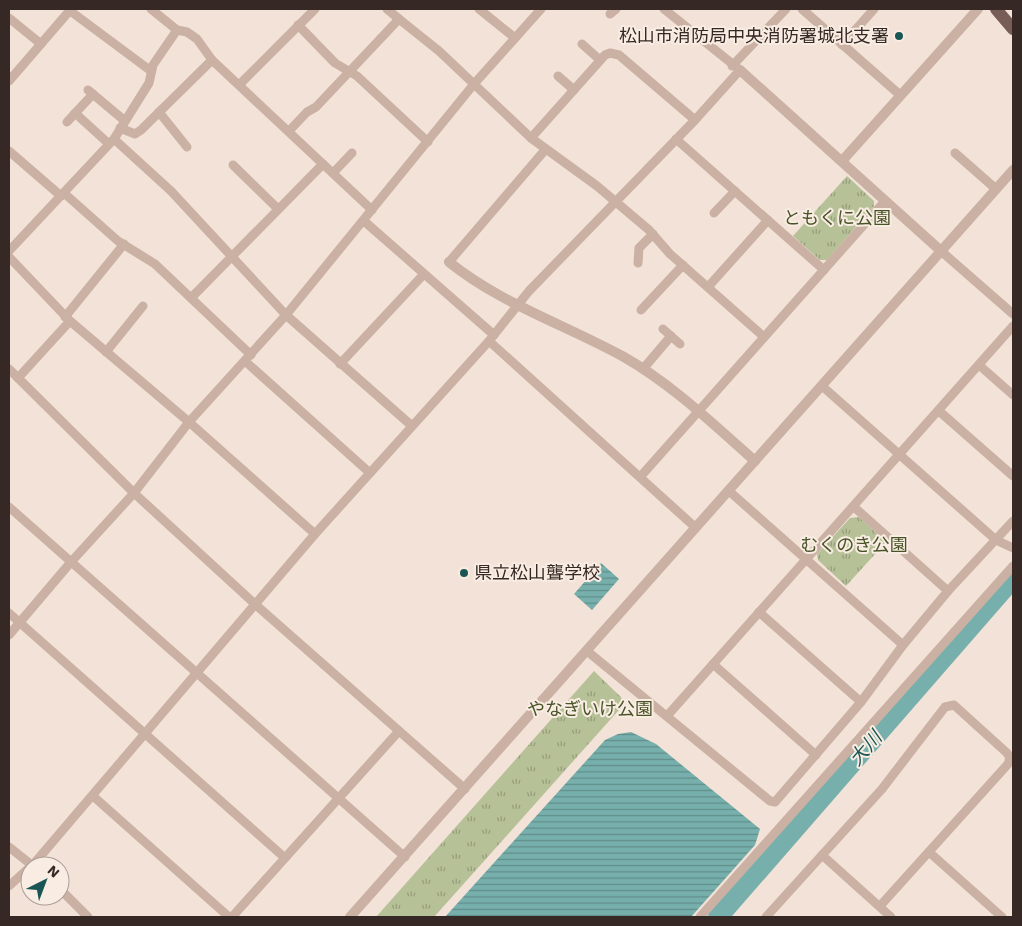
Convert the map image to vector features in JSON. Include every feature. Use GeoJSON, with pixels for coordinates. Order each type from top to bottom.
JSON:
{"type":"FeatureCollection","features":[{"type":"Feature","properties":{"kind":"main road"},"geometry":{"type":"LineString","coordinates":[[996,9],[1013,29]]}},
{"type":"Feature","properties":{"kind":"street"},"geometry":{"type":"LineString","coordinates":[[151,9],[177,30],[187,32],[197,39],[212,60],[240,84],[372,210]]}},
{"type":"Feature","properties":{"kind":"street"},"geometry":{"type":"LineString","coordinates":[[240,84],[313,9]]}},
{"type":"Feature","properties":{"kind":"street"},"geometry":{"type":"LineString","coordinates":[[387,9],[439,51],[545,150],[560,158],[653,234],[683,265],[764,337]]}},
{"type":"Feature","properties":{"kind":"street"},"geometry":{"type":"LineString","coordinates":[[479,9],[515,38]]}},
{"type":"Feature","properties":{"kind":"street"},"geometry":{"type":"LineString","coordinates":[[9,635],[71,562],[134,493],[189,422],[249,359],[364,221],[474,84],[541,9]]}},
{"type":"Feature","properties":{"kind":"street"},"geometry":{"type":"LineString","coordinates":[[664,9],[736,68],[1013,314]]}},
{"type":"Feature","properties":{"kind":"street"},"geometry":{"type":"LineString","coordinates":[[41,856],[146,735],[315,534],[491,338],[518,305],[695,120],[786,9]]}},
{"type":"Feature","properties":{"kind":"street"},"geometry":{"type":"LineString","coordinates":[[802,9],[900,95]]}},
{"type":"Feature","properties":{"kind":"street"},"geometry":{"type":"LineString","coordinates":[[842,45],[874,9]]}},
{"type":"Feature","properties":{"kind":"street"},"geometry":{"type":"LineString","coordinates":[[842,161],[978,9]]}},
{"type":"Feature","properties":{"kind":"street"},"geometry":{"type":"LineString","coordinates":[[9,81],[70,10],[151,71]]}},
{"type":"Feature","properties":{"kind":"street"},"geometry":{"type":"LineString","coordinates":[[9,18],[41,44]]}},
{"type":"Feature","properties":{"kind":"street"},"geometry":{"type":"LineString","coordinates":[[289,131],[307,112],[316,107],[399,19]]}},
{"type":"Feature","properties":{"kind":"street"},"geometry":{"type":"LineString","coordinates":[[298,25],[335,63],[350,72],[428,142]]}},
{"type":"Feature","properties":{"kind":"street"},"geometry":{"type":"LineString","coordinates":[[9,251],[111,141],[149,83],[153,65],[177,30]]}},
{"type":"Feature","properties":{"kind":"street"},"geometry":{"type":"LineString","coordinates":[[582,44],[600,60]]}},
{"type":"Feature","properties":{"kind":"street"},"geometry":{"type":"LineString","coordinates":[[531,138],[600,60],[610,53],[619,55],[695,120]]}},
{"type":"Feature","properties":{"kind":"street"},"geometry":{"type":"LineString","coordinates":[[67,122],[90,92],[122,125],[135,134],[212,60]]}},
{"type":"Feature","properties":{"kind":"street"},"geometry":{"type":"LineString","coordinates":[[558,76],[574,90]]}},
{"type":"Feature","properties":{"kind":"street"},"geometry":{"type":"LineString","coordinates":[[159,112],[187,147]]}},
{"type":"Feature","properties":{"kind":"street"},"geometry":{"type":"LineString","coordinates":[[75,113],[170,191],[286,315],[412,426]]}},
{"type":"Feature","properties":{"kind":"street"},"geometry":{"type":"LineString","coordinates":[[676,139],[824,270]]}},
{"type":"Feature","properties":{"kind":"street"},"geometry":{"type":"LineString","coordinates":[[545,150],[449,262],[462,273],[518,305],[643,369],[700,411],[755,461]]}},
{"type":"Feature","properties":{"kind":"street"},"geometry":{"type":"LineString","coordinates":[[9,152],[124,244],[155,264],[191,298],[249,359],[370,473]]}},
{"type":"Feature","properties":{"kind":"street"},"geometry":{"type":"LineString","coordinates":[[333,173],[352,153]]}},
{"type":"Feature","properties":{"kind":"street"},"geometry":{"type":"LineString","coordinates":[[955,153],[996,189]]}},
{"type":"Feature","properties":{"kind":"street"},"geometry":{"type":"LineString","coordinates":[[191,298],[324,164]]}},
{"type":"Feature","properties":{"kind":"street"},"geometry":{"type":"LineString","coordinates":[[233,165],[278,209]]}},
{"type":"Feature","properties":{"kind":"street"},"geometry":{"type":"LineString","coordinates":[[350,917],[1013,170]]}},
{"type":"Feature","properties":{"kind":"street"},"geometry":{"type":"LineString","coordinates":[[714,213],[735,191]]}},
{"type":"Feature","properties":{"kind":"street"},"geometry":{"type":"LineString","coordinates":[[641,476],[885,201]]}},
{"type":"Feature","properties":{"kind":"street"},"geometry":{"type":"LineString","coordinates":[[708,287],[768,220]]}},
{"type":"Feature","properties":{"kind":"street"},"geometry":{"type":"LineString","coordinates":[[364,221],[424,274],[696,528]]}},
{"type":"Feature","properties":{"kind":"street"},"geometry":{"type":"LineString","coordinates":[[638,263],[640,248],[653,234]]}},
{"type":"Feature","properties":{"kind":"street"},"geometry":{"type":"LineString","coordinates":[[18,378],[67,319],[124,244]]}},
{"type":"Feature","properties":{"kind":"street"},"geometry":{"type":"LineString","coordinates":[[9,256],[67,319],[189,422],[315,534]]}},
{"type":"Feature","properties":{"kind":"street"},"geometry":{"type":"LineString","coordinates":[[641,310],[683,265]]}},
{"type":"Feature","properties":{"kind":"street"},"geometry":{"type":"LineString","coordinates":[[340,364],[424,274]]}},
{"type":"Feature","properties":{"kind":"street"},"geometry":{"type":"LineString","coordinates":[[106,352],[143,306]]}},
{"type":"Feature","properties":{"kind":"street"},"geometry":{"type":"LineString","coordinates":[[667,716],[1013,326]]}},
{"type":"Feature","properties":{"kind":"street"},"geometry":{"type":"LineString","coordinates":[[663,329],[680,344]]}},
{"type":"Feature","properties":{"kind":"street"},"geometry":{"type":"LineString","coordinates":[[643,369],[671,336]]}},
{"type":"Feature","properties":{"kind":"street"},"geometry":{"type":"LineString","coordinates":[[979,365],[1013,395]]}},
{"type":"Feature","properties":{"kind":"street"},"geometry":{"type":"LineString","coordinates":[[9,369],[134,493],[256,605],[465,789]]}},
{"type":"Feature","properties":{"kind":"street"},"geometry":{"type":"LineString","coordinates":[[822,386],[996,540],[1013,548]]}},
{"type":"Feature","properties":{"kind":"street"},"geometry":{"type":"LineString","coordinates":[[939,411],[1013,476]]}},
{"type":"Feature","properties":{"kind":"street"},"geometry":{"type":"LineString","coordinates":[[729,491],[903,644]]}},
{"type":"Feature","properties":{"kind":"street"},"geometry":{"type":"LineString","coordinates":[[9,507],[405,857]]}},
{"type":"Feature","properties":{"kind":"street"},"geometry":{"type":"LineString","coordinates":[[854,507],[948,591]]}},
{"type":"Feature","properties":{"kind":"street"},"geometry":{"type":"LineString","coordinates":[[587,651],[770,801],[775,802],[861,702],[903,644],[948,591],[1013,521]]}},
{"type":"Feature","properties":{"kind":"street"},"geometry":{"type":"LineString","coordinates":[[700,917],[1013,566]]}},
{"type":"Feature","properties":{"kind":"street"},"geometry":{"type":"LineString","coordinates":[[759,612],[861,702]]}},
{"type":"Feature","properties":{"kind":"street"},"geometry":{"type":"LineString","coordinates":[[9,613],[285,858]]}},
{"type":"Feature","properties":{"kind":"street"},"geometry":{"type":"LineString","coordinates":[[713,664],[816,755]]}},
{"type":"Feature","properties":{"kind":"street"},"geometry":{"type":"LineString","coordinates":[[768,917],[882,789],[948,705],[954,704],[1012,756],[1008,764],[880,906]]}},
{"type":"Feature","properties":{"kind":"street"},"geometry":{"type":"LineString","coordinates":[[94,796],[231,917],[399,731]]}},
{"type":"Feature","properties":{"kind":"street"},"geometry":{"type":"LineString","coordinates":[[9,848],[20,857]]}},
{"type":"Feature","properties":{"kind":"street"},"geometry":{"type":"LineString","coordinates":[[929,852],[1002,917]]}},
{"type":"Feature","properties":{"kind":"street"},"geometry":{"type":"LineString","coordinates":[[822,855],[892,917]]}},
{"type":"Feature","properties":{"kind":"street"},"geometry":{"type":"LineString","coordinates":[[9,886],[20,876]]}},
{"type":"Feature","properties":{"kind":"street"},"geometry":{"type":"LineString","coordinates":[[70,898],[88,917]]}},
{"type":"Feature","properties":{"kind":"green space","name":"ともくに公園"},"geometry":{"type":"Polygon","coordinates":[[[847,176],[874,201],[874,206],[827,260],[820,260],[793,236],[847,176]]]}},
{"type":"Feature","properties":{"kind":"green space","name":"むくのき公園"},"geometry":{"type":"Polygon","coordinates":[[[859,517],[886,542],[846,586],[818,560],[817,554],[850,518],[859,517]]]}},
{"type":"Feature","properties":{"kind":"green space","name":"やなぎいけ公園"},"geometry":{"type":"Polygon","coordinates":[[[594,671],[626,702],[434,917],[376,917],[594,671]]]}},
{"type":"Feature","properties":{"kind":"water"},"geometry":{"type":"Polygon","coordinates":[[[601,563],[619,579],[592,610],[574,594],[601,563]]]}},
{"type":"Feature","properties":{"kind":"water"},"geometry":{"type":"Polygon","coordinates":[[[631,732],[656,744],[760,829],[755,845],[691,917],[445,917],[605,740],[618,734],[631,732]]]}},
{"type":"Feature","properties":{"kind":"waterway","name":"大川"},"geometry":{"type":"LineString","coordinates":[[718,917],[1013,578]]}},
{"type":"Feature","properties":{"kind":"place","name":"松山市消防局中央消防署城北支署"},"geometry":{"type":"Point","coordinates":[899,36]}},
{"type":"Feature","properties":{"kind":"place","name":"県立松山聾学校"},"geometry":{"type":"Point","coordinates":[464,573]}}]}
